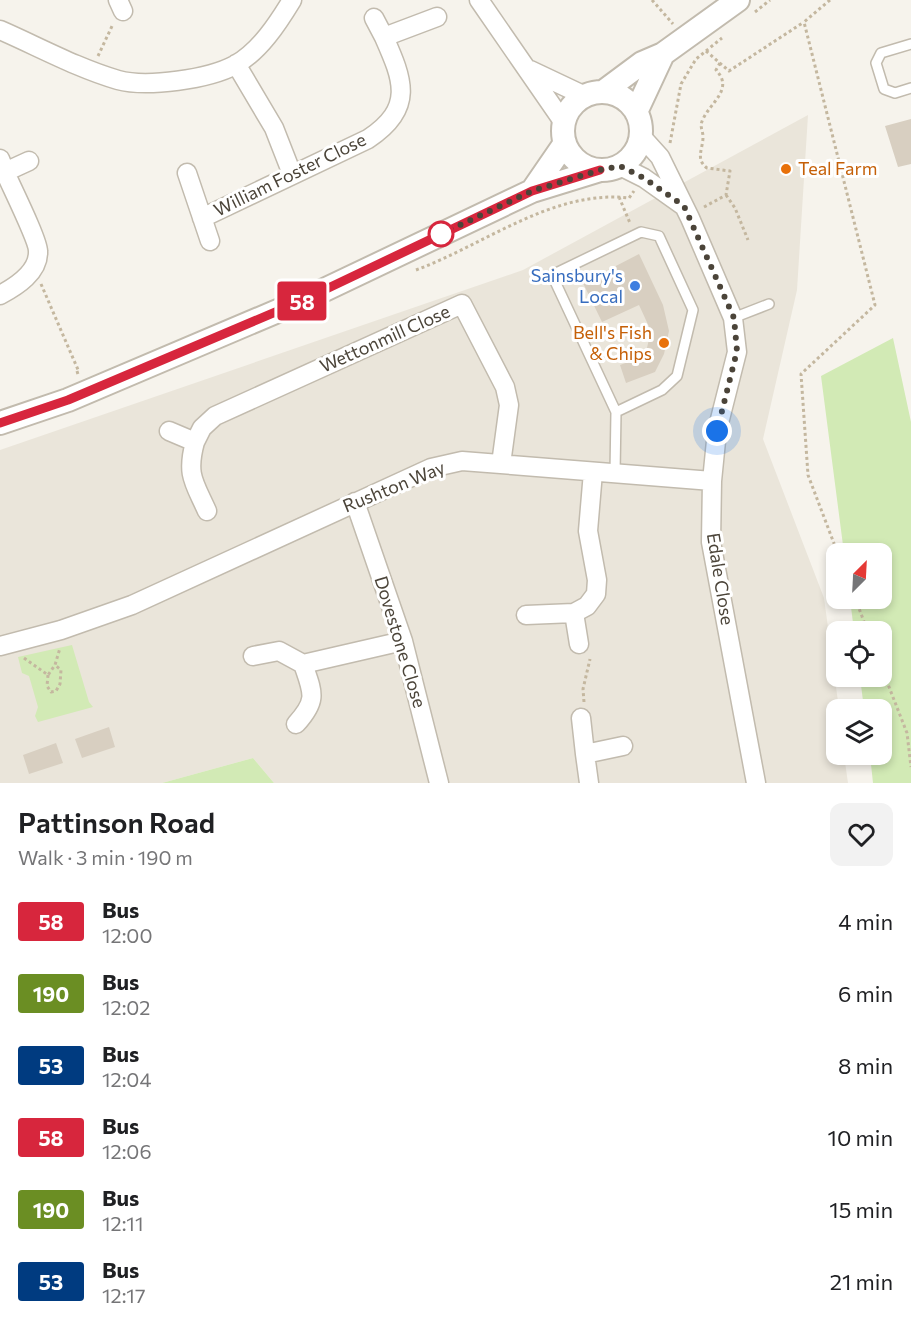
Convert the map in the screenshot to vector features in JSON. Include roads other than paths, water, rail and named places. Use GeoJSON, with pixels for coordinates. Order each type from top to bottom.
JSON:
{"type":"FeatureCollection","features":[{"type":"Feature","properties":{"kind":"street"},"geometry":{"type":"LineString","coordinates":[[0,30],[92,71],[121,81],[174,83],[236,64],[272,33],[292,0]]}},
{"type":"Feature","properties":{"kind":"street"},"geometry":{"type":"LineString","coordinates":[[479,0],[529,69],[565,133],[578,162],[644,178],[687,212]]}},
{"type":"Feature","properties":{"kind":"street"},"geometry":{"type":"LineString","coordinates":[[532,191],[565,133],[568,112],[642,63],[663,54],[744,8]]}},
{"type":"Feature","properties":{"kind":"street"},"geometry":{"type":"LineString","coordinates":[[384,36],[437,16]]}},
{"type":"Feature","properties":{"kind":"street","name":"William Foster Close"},"geometry":{"type":"LineString","coordinates":[[202,218],[368,139],[386,125],[395,114],[402,96],[403,85],[384,36],[374,18]]}},
{"type":"Feature","properties":{"kind":"street"},"geometry":{"type":"LineString","coordinates":[[636,112],[663,54]]}},
{"type":"Feature","properties":{"kind":"street"},"geometry":{"type":"LineString","coordinates":[[236,64],[274,128],[292,174]]}},
{"type":"Feature","properties":{"kind":"street"},"geometry":{"type":"LineString","coordinates":[[0,423],[68,400],[299,302],[532,191],[610,168],[638,148],[641,136],[636,112],[628,102],[616,95],[594,94],[529,69]]}},
{"type":"Feature","properties":{"kind":"street","name":"Edale Close"},"geometry":{"type":"LineString","coordinates":[[641,136],[660,157],[734,318],[737,351],[717,431],[712,481],[711,542],[756,783]]}},
{"type":"Feature","properties":{"kind":"street"},"geometry":{"type":"LineString","coordinates":[[0,295],[18,285],[34,267],[38,250],[3,166],[29,161]]}},
{"type":"Feature","properties":{"kind":"street"},"geometry":{"type":"LineString","coordinates":[[187,173],[210,241]]}},
{"type":"Feature","properties":{"kind":"street","name":"Wettonmill Close"},"geometry":{"type":"LineString","coordinates":[[207,511],[191,475],[189,464],[195,442],[202,428],[215,416],[462,304],[504,387],[509,405],[501,464]]}},
{"type":"Feature","properties":{"kind":"street"},"geometry":{"type":"LineString","coordinates":[[169,431],[195,442]]}},
{"type":"Feature","properties":{"kind":"street","name":"Rushton Way"},"geometry":{"type":"LineString","coordinates":[[7,644],[61,630],[132,605],[431,468],[462,461],[712,481]]}},
{"type":"Feature","properties":{"kind":"street"},"geometry":{"type":"LineString","coordinates":[[526,615],[574,613],[587,606],[596,594],[597,580],[588,525],[594,472]]}},
{"type":"Feature","properties":{"kind":"street","name":"Dovestone Close"},"geometry":{"type":"LineString","coordinates":[[355,502],[403,641],[439,783]]}},
{"type":"Feature","properties":{"kind":"street"},"geometry":{"type":"LineString","coordinates":[[574,613],[579,644]]}},
{"type":"Feature","properties":{"kind":"street"},"geometry":{"type":"LineString","coordinates":[[253,656],[279,651],[303,664],[403,641]]}},
{"type":"Feature","properties":{"kind":"street"},"geometry":{"type":"LineString","coordinates":[[296,724],[309,710],[314,695],[303,664]]}},
{"type":"Feature","properties":{"kind":"street"},"geometry":{"type":"LineString","coordinates":[[581,718],[589,783]]}},
{"type":"Feature","properties":{"kind":"street"},"geometry":{"type":"LineString","coordinates":[[585,754],[623,746]]}},
{"type":"Feature","properties":{"kind":"lane"},"geometry":{"type":"LineString","coordinates":[[911,44],[881,53],[876,63],[884,89],[889,93],[911,88]]}},
{"type":"Feature","properties":{"kind":"lane"},"geometry":{"type":"LineString","coordinates":[[615,473],[616,412],[552,275],[641,232],[659,237],[693,310],[677,376],[662,390],[616,412]]}},
{"type":"Feature","properties":{"kind":"lane"},"geometry":{"type":"LineString","coordinates":[[734,318],[769,304]]}},
{"type":"Feature","properties":{"kind":"place","name":"Teal Farm"},"geometry":{"type":"Point","coordinates":[786,169]}},
{"type":"Feature","properties":{"kind":"place","name":"Sainsbury's Local"},"geometry":{"type":"Point","coordinates":[635,286]}},
{"type":"Feature","properties":{"kind":"place","name":"Bell's Fish & Chips"},"geometry":{"type":"Point","coordinates":[664,343]}}]}
